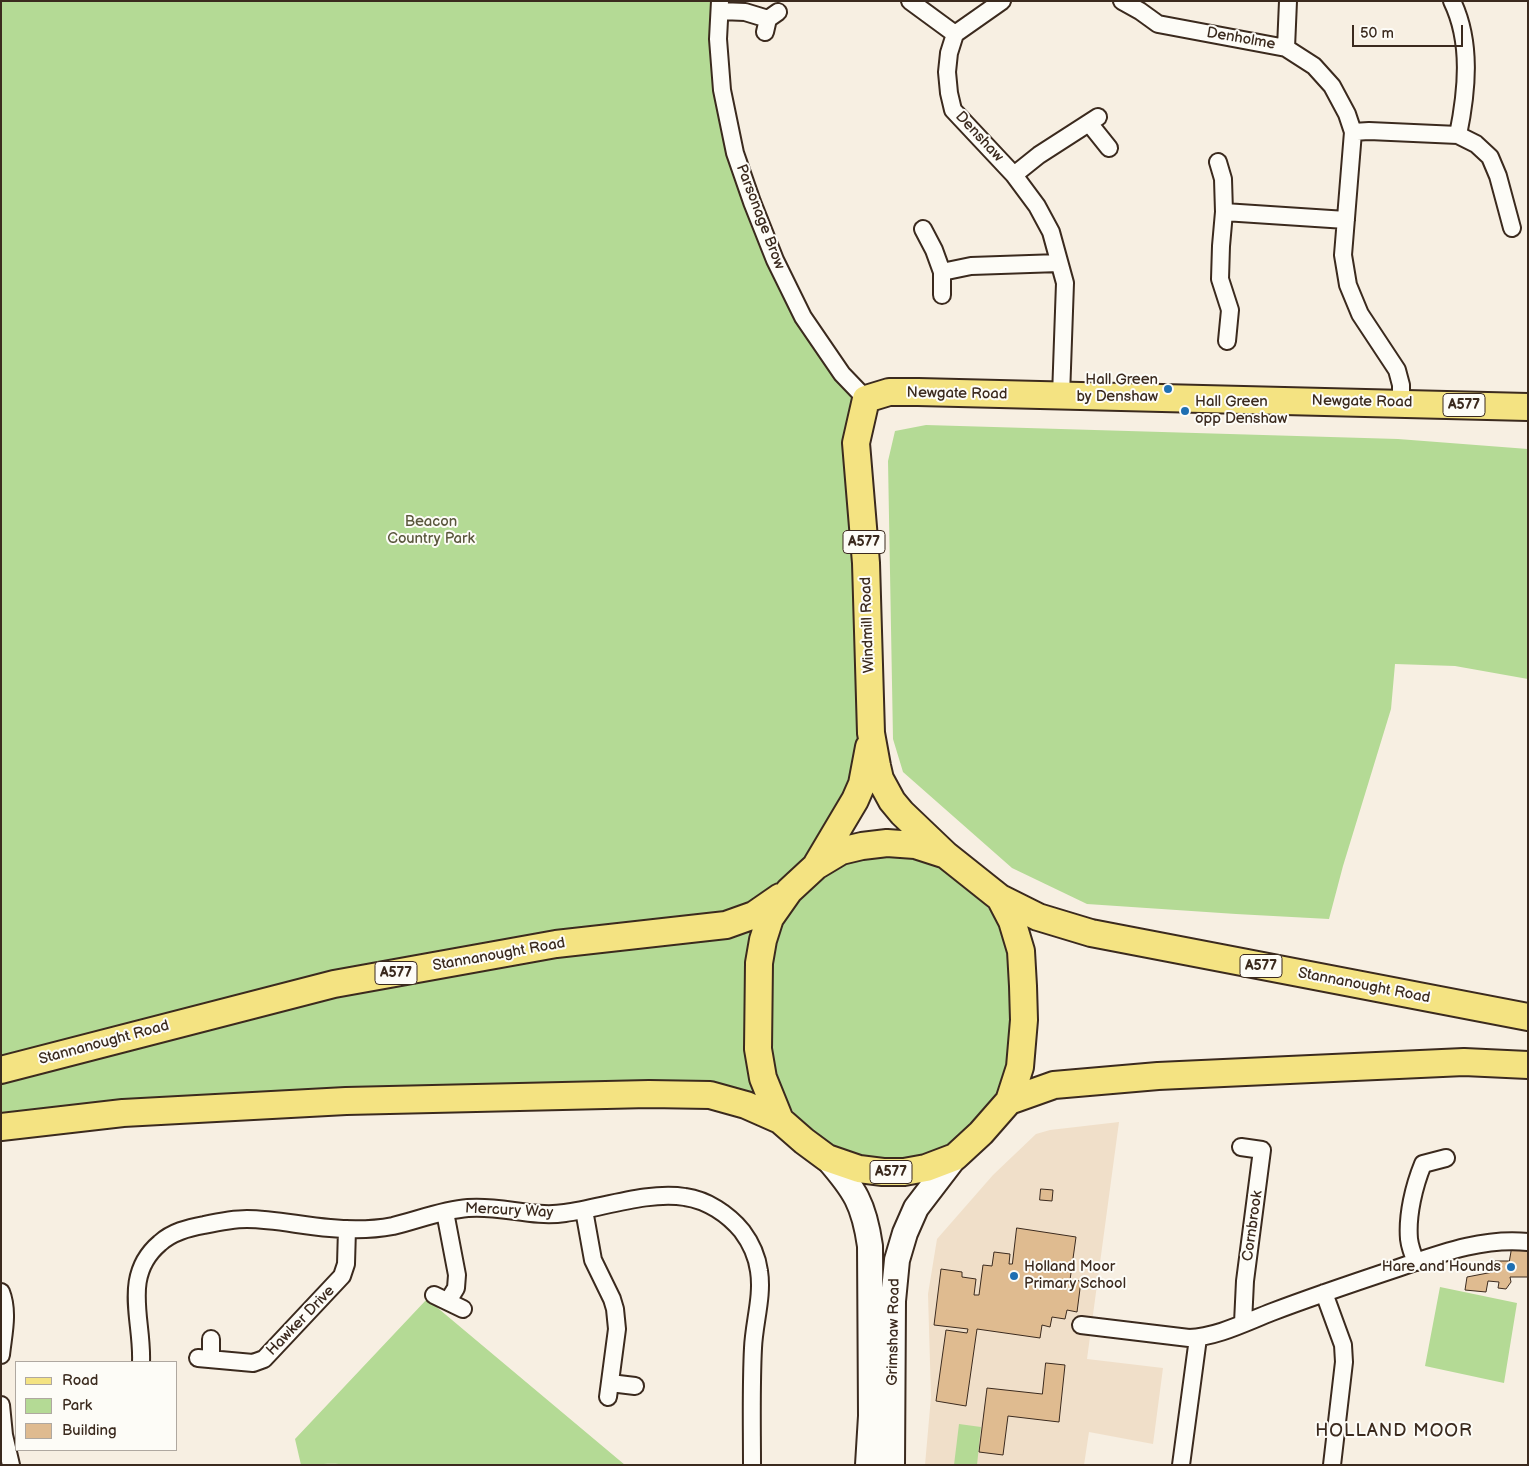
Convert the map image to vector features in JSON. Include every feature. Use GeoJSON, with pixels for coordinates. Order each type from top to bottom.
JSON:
{"type":"FeatureCollection","features":[{"type":"Feature","properties":{"kind":"main road","name":"Newgate Road"},"geometry":{"type":"LineString","coordinates":[[866,399],[889,392],[1528,407]]}},
{"type":"Feature","properties":{"kind":"main road","name":"Windmill Road"},"geometry":{"type":"LineString","coordinates":[[866,399],[856,443],[866,563],[871,732],[877,766],[885,790],[902,813],[946,855]]}},
{"type":"Feature","properties":{"kind":"main road","name":"Windmill Road"},"geometry":{"type":"LineString","coordinates":[[816,866],[855,800],[862,784],[871,732]]}},
{"type":"Feature","properties":{"kind":"main road","name":"A577"},"geometry":{"type":"LineString","coordinates":[[1,1127],[123,1112],[346,1101],[648,1094],[710,1095],[746,1105],[780,1120],[827,1158],[859,1169],[904,1172],[926,1168],[954,1157],[981,1133],[1008,1101],[1020,1067],[1024,1020],[1020,951],[1012,921],[1000,898],[946,855],[915,845],[887,843],[841,851],[816,866],[788,891],[770,918],[763,940],[759,963],[758,1049],[763,1078],[780,1120]]}},
{"type":"Feature","properties":{"kind":"main road","name":"Stannanought Road"},"geometry":{"type":"LineString","coordinates":[[1,1070],[334,984],[556,944],[726,925],[754,915],[788,891]]}},
{"type":"Feature","properties":{"kind":"main road","name":"Stannanought Road"},"geometry":{"type":"LineString","coordinates":[[1000,898],[1038,917],[1091,933],[1528,1017]]}},
{"type":"Feature","properties":{"kind":"main road","name":"A577"},"geometry":{"type":"LineString","coordinates":[[1008,1101],[1054,1084],[1158,1076],[1464,1062],[1528,1065]]}},
{"type":"Feature","properties":{"kind":"main road","name":"Grimshaw Road"},"geometry":{"type":"LineString","coordinates":[[893,1459],[893,1301],[897,1260],[905,1233],[916,1208],[954,1157]]}},
{"type":"Feature","properties":{"kind":"main road","name":"Grimshaw Road"},"geometry":{"type":"LineString","coordinates":[[827,1158],[850,1184],[860,1202],[869,1238],[871,1416],[868,1465]]}},
{"type":"Feature","properties":{"kind":"street"},"geometry":{"type":"LineString","coordinates":[[910,1],[955,34],[1002,1]]}},
{"type":"Feature","properties":{"kind":"street","name":"Denholme"},"geometry":{"type":"LineString","coordinates":[[1122,1],[1158,24],[1286,48],[1314,66],[1332,86],[1347,114],[1353,132],[1343,255],[1348,286],[1360,314],[1398,370],[1401,385],[1401,403]]}},
{"type":"Feature","properties":{"kind":"street"},"geometry":{"type":"LineString","coordinates":[[1286,48],[1288,1]]}},
{"type":"Feature","properties":{"kind":"street"},"geometry":{"type":"LineString","coordinates":[[1452,1],[1462,29],[1466,60],[1464,108],[1458,134]]}},
{"type":"Feature","properties":{"kind":"street","name":"Parsonage Brow"},"geometry":{"type":"LineString","coordinates":[[770,21],[720,6],[718,38],[722,90],[735,153],[774,260],[803,317],[842,374],[866,399]]}},
{"type":"Feature","properties":{"kind":"street","name":"Denshaw"},"geometry":{"type":"LineString","coordinates":[[955,34],[949,53],[947,72],[948,93],[953,110],[1014,175],[1037,206],[1050,232],[1060,263],[1065,283],[1061,396]]}},
{"type":"Feature","properties":{"kind":"street","name":"Denshaw"},"geometry":{"type":"LineString","coordinates":[[1014,175],[1040,155],[1094,120],[1109,148]]}},
{"type":"Feature","properties":{"kind":"street"},"geometry":{"type":"LineString","coordinates":[[1353,132],[1458,134],[1476,144],[1490,157],[1498,176],[1500,212],[1512,228]]}},
{"type":"Feature","properties":{"kind":"street"},"geometry":{"type":"LineString","coordinates":[[1218,162],[1223,178],[1224,212],[1220,279],[1230,310],[1223,333]]}},
{"type":"Feature","properties":{"kind":"street"},"geometry":{"type":"LineString","coordinates":[[1224,212],[1346,220]]}},
{"type":"Feature","properties":{"kind":"street"},"geometry":{"type":"LineString","coordinates":[[923,229],[934,250],[942,272],[942,296]]}},
{"type":"Feature","properties":{"kind":"street"},"geometry":{"type":"LineString","coordinates":[[942,272],[971,266],[1060,263]]}},
{"type":"Feature","properties":{"kind":"street","name":"Cornbrook"},"geometry":{"type":"LineString","coordinates":[[1241,1147],[1262,1150],[1245,1281],[1243,1323]]}},
{"type":"Feature","properties":{"kind":"street"},"geometry":{"type":"LineString","coordinates":[[1416,1262],[1409,1240],[1414,1188],[1422,1164],[1446,1158]]}},
{"type":"Feature","properties":{"kind":"street","name":"Mercury Way"},"geometry":{"type":"LineString","coordinates":[[141,1361],[136,1297],[137,1285],[144,1263],[150,1252],[175,1233],[199,1226],[248,1219],[347,1229],[392,1226],[458,1209],[483,1207],[526,1214],[552,1215],[654,1197],[686,1197],[707,1204],[724,1214],[749,1241],[757,1261],[760,1282],[753,1346],[752,1465]]}},
{"type":"Feature","properties":{"kind":"street"},"geometry":{"type":"LineString","coordinates":[[584,1210],[593,1260],[609,1290],[615,1309],[617,1329],[609,1390],[635,1386]]}},
{"type":"Feature","properties":{"kind":"street"},"geometry":{"type":"LineString","coordinates":[[445,1212],[457,1275],[456,1288],[448,1302]]}},
{"type":"Feature","properties":{"kind":"street","name":"Hawker Drive"},"geometry":{"type":"LineString","coordinates":[[211,1339],[204,1359],[253,1363],[264,1359],[342,1276],[346,1264],[347,1229]]}},
{"type":"Feature","properties":{"kind":"street"},"geometry":{"type":"LineString","coordinates":[[1082,1324],[1198,1338],[1324,1292],[1468,1246],[1506,1241],[1528,1242]]}},
{"type":"Feature","properties":{"kind":"street"},"geometry":{"type":"LineString","coordinates":[[1,1292],[5,1307],[5,1317],[1,1356]]}},
{"type":"Feature","properties":{"kind":"street"},"geometry":{"type":"LineString","coordinates":[[1324,1292],[1343,1345],[1344,1362],[1332,1465]]}},
{"type":"Feature","properties":{"kind":"street"},"geometry":{"type":"LineString","coordinates":[[1181,1465],[1198,1338]]}},
{"type":"Feature","properties":{"kind":"street"},"geometry":{"type":"LineString","coordinates":[[7,1413],[4,1435],[11,1465]]}},
{"type":"Feature","properties":{"kind":"shaded area","name":"Holland Moor Primary School"},"geometry":{"type":"Polygon","coordinates":[[[1119,1122],[1087,1359],[1163,1368],[1153,1444],[1089,1432],[1084,1465],[925,1465],[931,1397],[928,1294],[937,1239],[993,1175],[1036,1134],[1050,1130],[1119,1122]]]}},
{"type":"Feature","properties":{"kind":"green space","name":"Beacon Country Park"},"geometry":{"type":"Polygon","coordinates":[[[1,1],[720,1],[722,90],[775,260],[866,399],[871,733],[816,866],[754,915],[556,944],[1,1070],[1,1]]]}},
{"type":"Feature","properties":{"kind":"green space"},"geometry":{"type":"Polygon","coordinates":[[[926,425],[1398,439],[1528,449],[1528,679],[1455,666],[1395,664],[1391,709],[1343,866],[1329,919],[1087,904],[1012,868],[903,772],[893,739],[888,461],[895,431],[926,425]]]}},
{"type":"Feature","properties":{"kind":"green space"},"geometry":{"type":"Polygon","coordinates":[[[882,856],[908,858],[942,868],[958,878],[984,903],[995,918],[1006,943],[1010,966],[1011,1006],[1008,1068],[999,1094],[990,1107],[952,1144],[918,1158],[884,1161],[864,1158],[828,1143],[798,1117],[786,1101],[775,1074],[770,1030],[770,968],[772,951],[778,930],[790,908],[807,888],[828,873],[854,861],[882,856]]]}},
{"type":"Feature","properties":{"kind":"green space"},"geometry":{"type":"Polygon","coordinates":[[[756,925],[747,950],[747,1042],[759,1099],[1,1116],[1,1079],[351,988],[756,925]]]}},
{"type":"Feature","properties":{"kind":"green space"},"geometry":{"type":"Polygon","coordinates":[[[1440,1287],[1517,1303],[1504,1383],[1425,1366],[1440,1287]]]}},
{"type":"Feature","properties":{"kind":"green space"},"geometry":{"type":"Polygon","coordinates":[[[427,1299],[625,1465],[301,1465],[295,1439],[427,1299]]]}},
{"type":"Feature","properties":{"kind":"green space"},"geometry":{"type":"Polygon","coordinates":[[[959,1424],[981,1427],[977,1465],[954,1465],[959,1424]]]}},
{"type":"Feature","properties":{"kind":"building"},"geometry":{"type":"Polygon","coordinates":[[[1041,1189],[1053,1190],[1052,1201],[1040,1200],[1041,1189]]]}},
{"type":"Feature","properties":{"kind":"building"},"geometry":{"type":"Polygon","coordinates":[[[1017,1228],[1076,1237],[1070,1280],[1081,1281],[1077,1312],[1067,1310],[1065,1319],[1052,1317],[1050,1327],[1042,1325],[1040,1338],[977,1329],[966,1406],[936,1401],[946,1330],[967,1333],[968,1329],[934,1325],[941,1269],[962,1272],[962,1277],[976,1279],[974,1295],[979,1295],[983,1265],[992,1266],[994,1252],[1010,1254],[1009,1264],[1012,1264],[1017,1228]]]}},
{"type":"Feature","properties":{"kind":"building","name":"Hare and Hounds"},"geometry":{"type":"Polygon","coordinates":[[[1512,1248],[1528,1249],[1528,1277],[1510,1277],[1511,1282],[1506,1289],[1498,1288],[1499,1282],[1488,1281],[1486,1292],[1465,1290],[1467,1277],[1493,1272],[1495,1261],[1509,1261],[1512,1248]]]}},
{"type":"Feature","properties":{"kind":"building"},"geometry":{"type":"Polygon","coordinates":[[[1046,1363],[1065,1365],[1059,1422],[1008,1416],[1003,1455],[979,1452],[987,1388],[1042,1394],[1046,1363]]]}},
{"type":"Feature","properties":{"kind":"place","name":"Hall Green by Denshaw"},"geometry":{"type":"Point","coordinates":[1168,389]}},
{"type":"Feature","properties":{"kind":"place","name":"Hall Green opp Denshaw"},"geometry":{"type":"Point","coordinates":[1185,411]}},
{"type":"Feature","properties":{"kind":"place","name":"Hare and Hounds"},"geometry":{"type":"Point","coordinates":[1511,1267]}},
{"type":"Feature","properties":{"kind":"place","name":"Holland Moor Primary School"},"geometry":{"type":"Point","coordinates":[1014,1276]}},
{"type":"Feature","properties":{"kind":"district","name":"HOLLAND MOOR"},"geometry":{"type":"Point","coordinates":[1394,1431]}}]}
